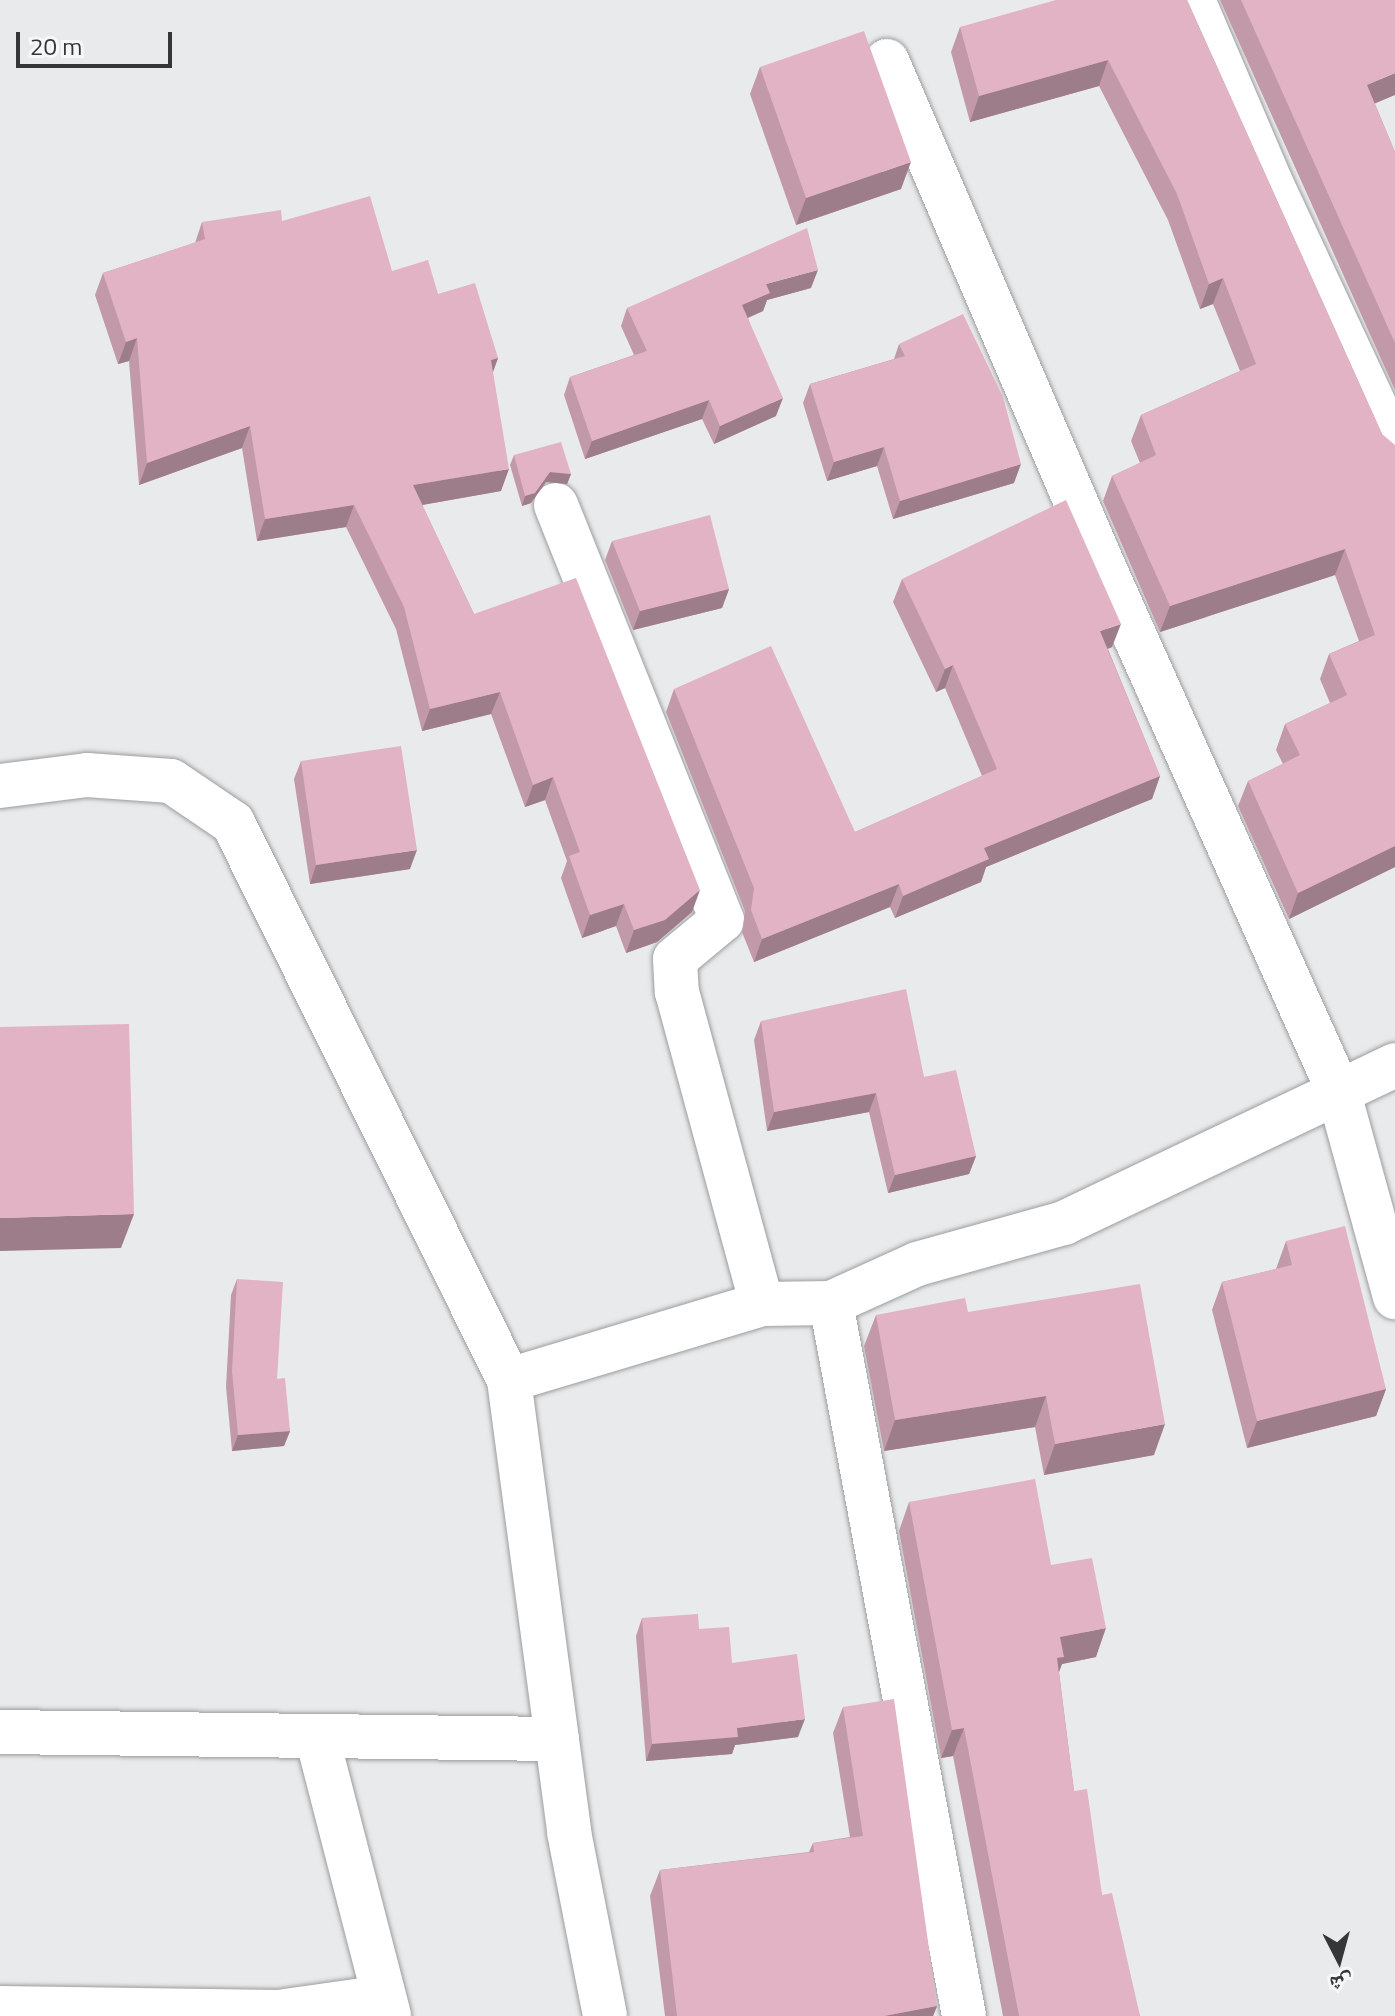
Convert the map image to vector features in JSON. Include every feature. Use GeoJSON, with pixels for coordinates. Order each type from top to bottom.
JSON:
{"type":"FeatureCollection","features":[{"type":"Feature","properties":{"kind":"street"},"geometry":{"type":"LineString","coordinates":[[1193,0],[1271,183],[1395,449]]}},
{"type":"Feature","properties":{"kind":"street"},"geometry":{"type":"LineString","coordinates":[[887,61],[1102,563],[1338,1090],[1395,1297]]}},
{"type":"Feature","properties":{"kind":"street"},"geometry":{"type":"LineString","coordinates":[[556,505],[722,920],[675,959],[677,992],[762,1304]]}},
{"type":"Feature","properties":{"kind":"street"},"geometry":{"type":"LineString","coordinates":[[0,786],[87,775],[171,781],[233,823],[509,1380],[557,1739],[605,2016]]}},
{"type":"Feature","properties":{"kind":"street"},"geometry":{"type":"LineString","coordinates":[[509,1380],[762,1304],[831,1303],[917,1264],[1064,1223],[1395,1065]]}},
{"type":"Feature","properties":{"kind":"street"},"geometry":{"type":"LineString","coordinates":[[831,1303],[964,2016]]}},
{"type":"Feature","properties":{"kind":"street"},"geometry":{"type":"LineString","coordinates":[[0,1732],[557,1739]]}},
{"type":"Feature","properties":{"kind":"street"},"geometry":{"type":"LineString","coordinates":[[0,2008],[45,2012],[278,2014],[386,2007],[317,1737]]}},
{"type":"Feature","properties":{"kind":"building"},"geometry":{"type":"Polygon","coordinates":[[[1056,0],[1187,0],[1382,434],[1395,445],[1395,846],[1298,893],[1248,781],[1300,755],[1285,724],[1347,695],[1329,654],[1375,635],[1345,549],[1170,606],[1112,476],[1156,455],[1141,415],[1256,364],[1223,278],[1209,284],[1177,194],[1108,60],[979,96],[960,27],[1056,0]]]}},
{"type":"Feature","properties":{"kind":"building"},"geometry":{"type":"Polygon","coordinates":[[[1241,0],[1395,0],[1395,73],[1367,85],[1395,152],[1395,343],[1241,0]]]}},
{"type":"Feature","properties":{"kind":"building"},"geometry":{"type":"Polygon","coordinates":[[[864,31],[911,162],[806,198],[760,67],[864,31]]]}},
{"type":"Feature","properties":{"kind":"building"},"geometry":{"type":"Polygon","coordinates":[[[370,196],[392,271],[428,260],[438,294],[475,283],[498,358],[491,360],[509,469],[413,485],[474,614],[576,578],[700,890],[665,920],[634,930],[624,904],[590,915],[569,856],[580,852],[553,777],[533,785],[500,692],[430,709],[404,607],[354,505],[265,519],[250,426],[147,463],[137,338],[126,342],[103,273],[205,239],[202,222],[281,210],[282,221],[370,196]]]}},
{"type":"Feature","properties":{"kind":"building"},"geometry":{"type":"Polygon","coordinates":[[[807,228],[818,270],[766,284],[770,293],[742,305],[783,398],[720,426],[709,400],[592,441],[570,377],[647,351],[627,308],[807,228]]]}},
{"type":"Feature","properties":{"kind":"building"},"geometry":{"type":"Polygon","coordinates":[[[963,314],[1003,397],[1021,464],[900,501],[884,447],[834,462],[810,384],[905,356],[899,344],[963,314]]]}},
{"type":"Feature","properties":{"kind":"building"},"geometry":{"type":"Polygon","coordinates":[[[561,442],[571,474],[550,472],[535,493],[525,496],[514,455],[561,442]]]}},
{"type":"Feature","properties":{"kind":"building"},"geometry":{"type":"Polygon","coordinates":[[[1066,500],[1121,624],[1100,631],[1160,776],[984,848],[989,859],[903,896],[899,884],[762,939],[751,910],[754,888],[674,689],[771,646],[855,832],[997,769],[953,665],[945,669],[902,579],[1066,500]]]}},
{"type":"Feature","properties":{"kind":"building"},"geometry":{"type":"Polygon","coordinates":[[[710,515],[729,589],[640,611],[612,541],[710,515]]]}},
{"type":"Feature","properties":{"kind":"building"},"geometry":{"type":"Polygon","coordinates":[[[401,746],[417,850],[316,865],[301,761],[401,746]]]}},
{"type":"Feature","properties":{"kind":"building"},"geometry":{"type":"Polygon","coordinates":[[[906,989],[924,1077],[956,1070],[976,1156],[895,1175],[876,1093],[774,1112],[761,1021],[906,989]]]}},
{"type":"Feature","properties":{"kind":"building"},"geometry":{"type":"Polygon","coordinates":[[[129,1024],[134,1214],[0,1218],[0,1027],[129,1024]]]}},
{"type":"Feature","properties":{"kind":"building"},"geometry":{"type":"Polygon","coordinates":[[[1345,1226],[1386,1389],[1257,1421],[1222,1282],[1292,1265],[1286,1241],[1345,1226]]]}},
{"type":"Feature","properties":{"kind":"building"},"geometry":{"type":"Polygon","coordinates":[[[237,1279],[283,1282],[277,1379],[285,1378],[290,1431],[238,1435],[232,1371],[237,1279]]]}},
{"type":"Feature","properties":{"kind":"building"},"geometry":{"type":"Polygon","coordinates":[[[1140,1284],[1165,1424],[1055,1444],[1046,1396],[895,1420],[876,1315],[965,1298],[968,1312],[1140,1284]]]}},
{"type":"Feature","properties":{"kind":"building"},"geometry":{"type":"Polygon","coordinates":[[[1035,1479],[1051,1565],[1092,1558],[1106,1628],[1060,1637],[1064,1657],[1057,1658],[1074,1791],[1087,1789],[1102,1895],[1112,1893],[1140,2016],[1019,2016],[964,1728],[952,1730],[909,1502],[1035,1479]]]}},
{"type":"Feature","properties":{"kind":"building"},"geometry":{"type":"Polygon","coordinates":[[[698,1614],[699,1629],[729,1627],[732,1663],[797,1654],[805,1719],[737,1728],[738,1737],[652,1744],[642,1618],[698,1614]]]}},
{"type":"Feature","properties":{"kind":"building"},"geometry":{"type":"Polygon","coordinates":[[[894,1699],[937,2006],[884,2016],[677,2016],[660,1870],[814,1852],[813,1843],[863,1836],[843,1707],[894,1699]]]}}]}
